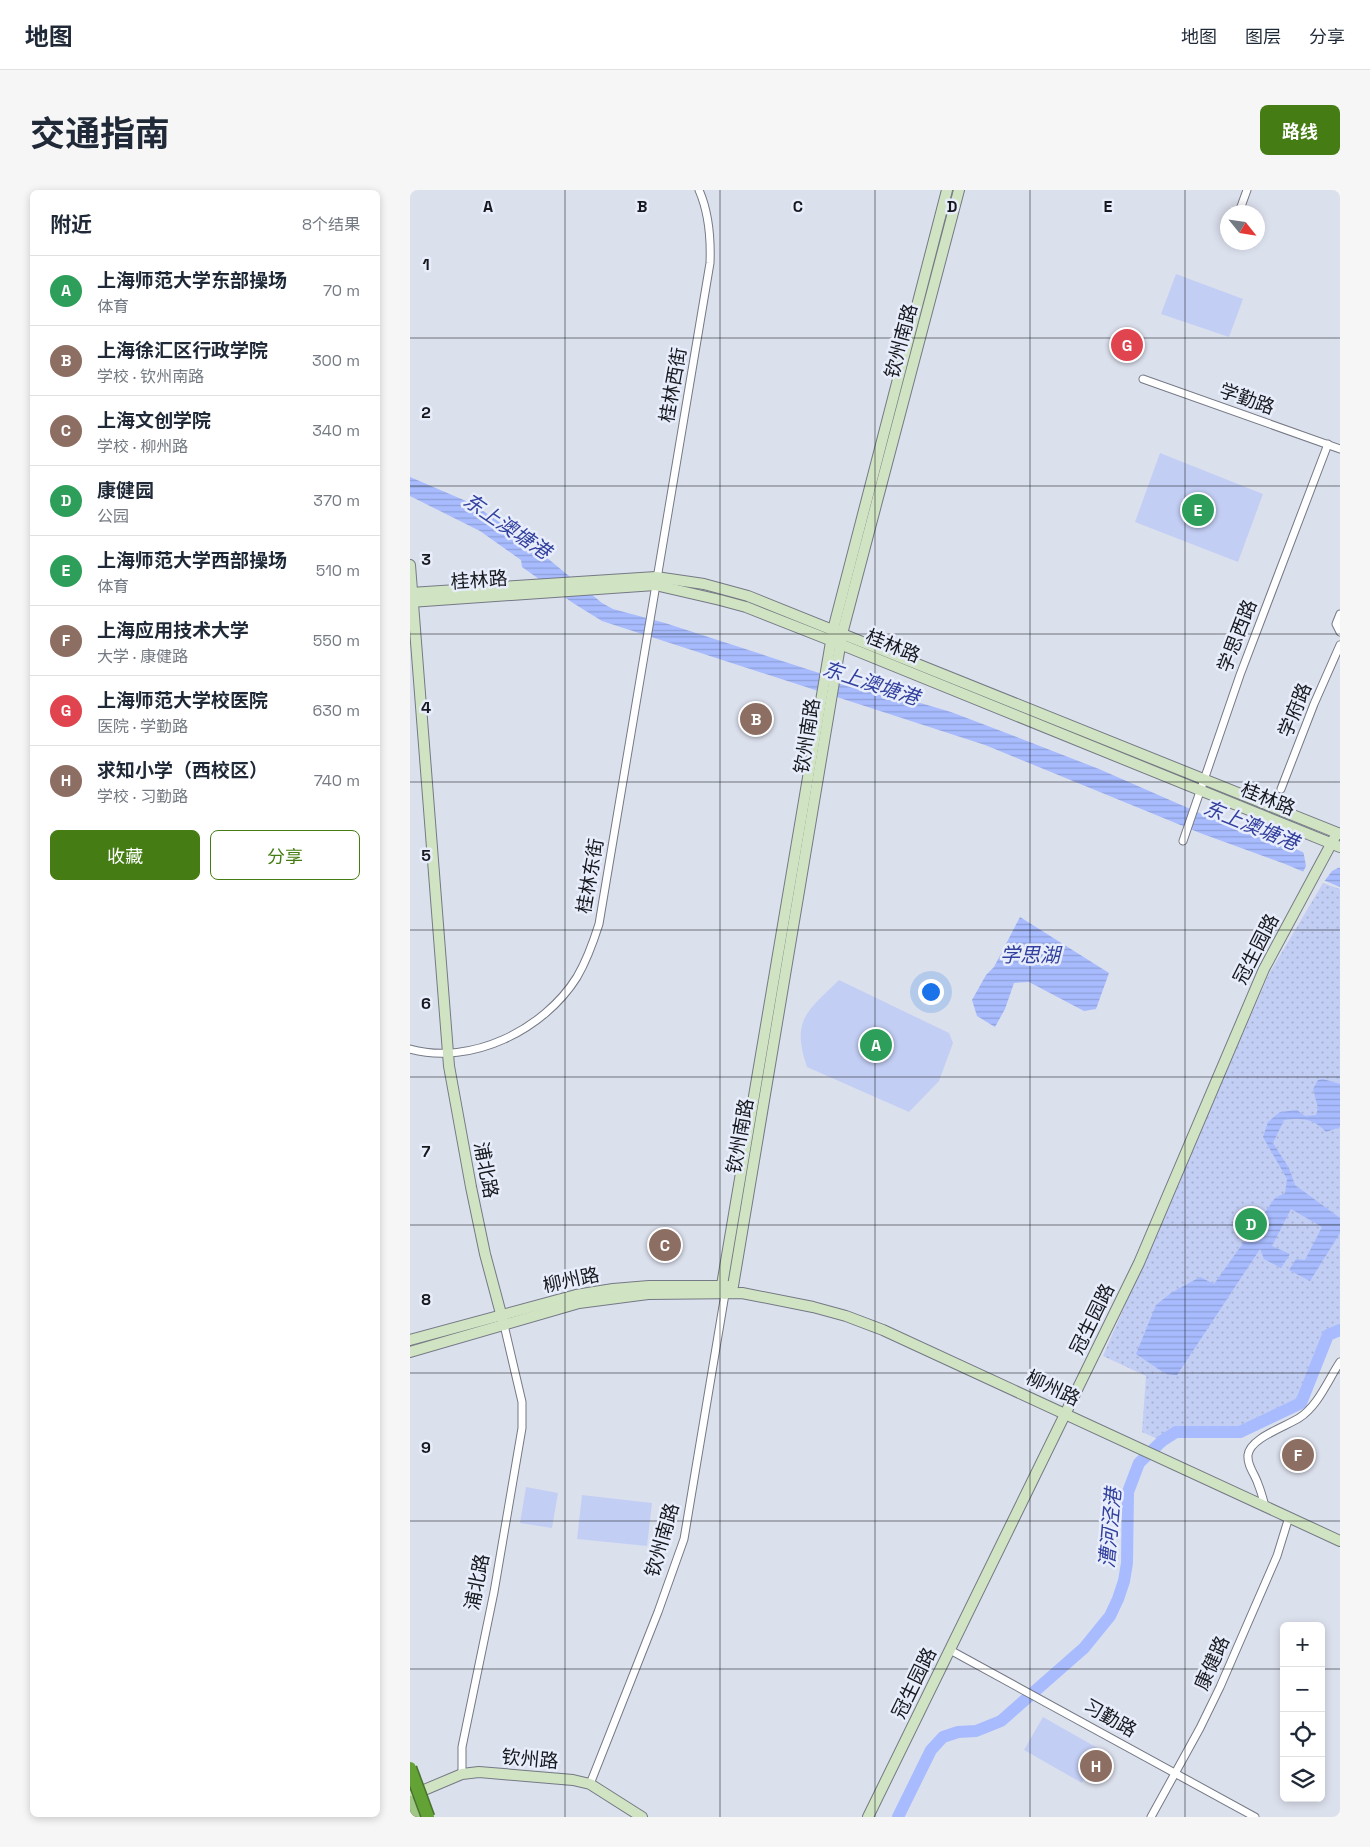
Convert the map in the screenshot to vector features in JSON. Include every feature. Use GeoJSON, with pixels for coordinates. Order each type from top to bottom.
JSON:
{"type":"FeatureCollection","features":[{"type":"Feature","properties":{"kind":"highway"},"geometry":{"type":"LineString","coordinates":[[410,1768],[430,1817]]}},
{"type":"Feature","properties":{"kind":"highway"},"geometry":{"type":"LineString","coordinates":[[414,1793],[422,1817]]}},
{"type":"Feature","properties":{"kind":"main road"},"geometry":{"type":"LineString","coordinates":[[410,1759],[414,1793],[430,1817]]}},
{"type":"Feature","properties":{"kind":"main road"},"geometry":{"type":"LineString","coordinates":[[410,1801],[417,1817]]}},
{"type":"Feature","properties":{"kind":"street","name":"桂林西街"},"geometry":{"type":"LineString","coordinates":[[656,581],[710,263],[711,243],[709,226],[698,190]]}},
{"type":"Feature","properties":{"kind":"street","name":"钦州南路"},"geometry":{"type":"LineString","coordinates":[[590,1784],[658,1612],[684,1539],[831,700],[831,673],[837,637],[947,190]]}},
{"type":"Feature","properties":{"kind":"street","name":"钦州南路"},"geometry":{"type":"LineString","coordinates":[[837,637],[959,190]]}},
{"type":"Feature","properties":{"kind":"street"},"geometry":{"type":"LineString","coordinates":[[1242,205],[1248,190]]}},
{"type":"Feature","properties":{"kind":"street","name":"学勤路"},"geometry":{"type":"LineString","coordinates":[[1143,379],[1340,449]]}},
{"type":"Feature","properties":{"kind":"street","name":"学思西路"},"geometry":{"type":"LineString","coordinates":[[1185,838],[1240,675],[1328,444]]}},
{"type":"Feature","properties":{"kind":"street","name":"浦北路"},"geometry":{"type":"LineString","coordinates":[[410,566],[448,1053],[471,1187],[485,1254],[522,1402],[522,1428],[494,1592],[462,1747],[462,1774]]}},
{"type":"Feature","properties":{"kind":"street","name":"桂林路"},"geometry":{"type":"LineString","coordinates":[[411,597],[595,590],[656,581]]}},
{"type":"Feature","properties":{"kind":"street","name":"桂林路"},"geometry":{"type":"LineString","coordinates":[[411,597],[530,585],[586,582],[656,581],[704,584],[748,596],[837,637],[1201,791],[1336,845]]}},
{"type":"Feature","properties":{"kind":"street","name":"桂林东街"},"geometry":{"type":"LineString","coordinates":[[410,1049],[448,1053],[485,1046],[513,1035],[538,1019],[559,1000],[576,978],[590,953],[599,924],[656,581]]}},
{"type":"Feature","properties":{"kind":"street"},"geometry":{"type":"LineString","coordinates":[[1340,614],[1336,624],[1340,632]]}},
{"type":"Feature","properties":{"kind":"street","name":"桂林路"},"geometry":{"type":"LineString","coordinates":[[837,637],[1204,779],[1339,834]]}},
{"type":"Feature","properties":{"kind":"street","name":"学府路"},"geometry":{"type":"LineString","coordinates":[[1281,789],[1314,704],[1340,645]]}},
{"type":"Feature","properties":{"kind":"street","name":"钦州南路"},"geometry":{"type":"LineString","coordinates":[[727,1288],[822,693],[831,673]]}},
{"type":"Feature","properties":{"kind":"street","name":"冠生园路"},"geometry":{"type":"LineString","coordinates":[[868,1817],[1066,1414],[1152,1233],[1254,989],[1325,858],[1336,845],[1339,834]]}},
{"type":"Feature","properties":{"kind":"street","name":"柳州路"},"geometry":{"type":"LineString","coordinates":[[410,1352],[576,1295],[649,1286],[727,1288],[742,1293],[805,1305],[864,1323],[1340,1541]]}},
{"type":"Feature","properties":{"kind":"street","name":"柳州路"},"geometry":{"type":"LineString","coordinates":[[410,1340],[503,1320]]}},
{"type":"Feature","properties":{"kind":"street"},"geometry":{"type":"LineString","coordinates":[[1265,1506],[1259,1484],[1249,1466],[1250,1449],[1257,1440],[1307,1412],[1340,1362]]}},
{"type":"Feature","properties":{"kind":"street","name":"康健路"},"geometry":{"type":"LineString","coordinates":[[1151,1817],[1220,1687],[1277,1556],[1289,1517]]}},
{"type":"Feature","properties":{"kind":"street","name":"习勤路"},"geometry":{"type":"LineString","coordinates":[[950,1650],[1255,1817]]}},
{"type":"Feature","properties":{"kind":"street","name":"钦州路"},"geometry":{"type":"LineString","coordinates":[[414,1793],[462,1774],[479,1772],[573,1780],[590,1784],[642,1817]]}},
{"type":"Feature","properties":{"kind":"shaded area"},"geometry":{"type":"Polygon","coordinates":[[[1176,274],[1243,299],[1229,337],[1161,314],[1176,274]]]}},
{"type":"Feature","properties":{"kind":"shaded area"},"geometry":{"type":"Polygon","coordinates":[[[1160,453],[1263,494],[1238,562],[1135,522],[1160,453]]]}},
{"type":"Feature","properties":{"kind":"shaded area"},"geometry":{"type":"Polygon","coordinates":[[[1323,883],[1340,889],[1340,1330],[1328,1336],[1301,1403],[1240,1432],[1177,1432],[1162,1441],[1142,1432],[1146,1376],[1103,1356],[1269,974],[1323,883]]]}},
{"type":"Feature","properties":{"kind":"shaded area"},"geometry":{"type":"Polygon","coordinates":[[[839,980],[949,1033],[953,1043],[939,1081],[909,1112],[807,1067],[802,1051],[801,1038],[805,1018],[818,1000],[839,980]]]}},
{"type":"Feature","properties":{"kind":"shaded area"},"geometry":{"type":"Polygon","coordinates":[[[526,1487],[558,1493],[552,1528],[520,1523],[526,1487]]]}},
{"type":"Feature","properties":{"kind":"shaded area"},"geometry":{"type":"Polygon","coordinates":[[[582,1495],[652,1503],[647,1546],[577,1539],[582,1495]]]}},
{"type":"Feature","properties":{"kind":"shaded area"},"geometry":{"type":"Polygon","coordinates":[[[1043,1717],[1101,1750],[1082,1783],[1024,1750],[1043,1717]]]}},
{"type":"Feature","properties":{"kind":"water"},"geometry":{"type":"Polygon","coordinates":[[[410,477],[473,504],[524,539],[602,603],[613,609],[665,623],[884,695],[900,697],[951,712],[1001,731],[1099,769],[1220,822],[1272,839],[1340,868],[1340,887],[1285,864],[1200,833],[985,745],[602,621],[522,567],[521,560],[480,531],[410,496],[410,477]]]}},
{"type":"Feature","properties":{"kind":"water","name":"学思湖"},"geometry":{"type":"Polygon","coordinates":[[[1020,917],[1109,973],[1096,1009],[1084,1011],[1029,982],[1014,983],[1005,1009],[995,1027],[977,1016],[972,1000],[986,975],[994,967],[1020,917]]]}},
{"type":"Feature","properties":{"kind":"water"},"geometry":{"type":"Polygon","coordinates":[[[1323,1079],[1340,1084],[1340,1127],[1326,1132],[1317,1124],[1307,1120],[1284,1120],[1273,1143],[1289,1168],[1295,1185],[1340,1218],[1340,1233],[1310,1281],[1289,1270],[1296,1259],[1305,1260],[1322,1227],[1291,1209],[1272,1246],[1290,1254],[1281,1268],[1264,1259],[1260,1249],[1177,1375],[1166,1374],[1136,1354],[1156,1305],[1171,1293],[1200,1277],[1214,1284],[1275,1198],[1285,1193],[1287,1179],[1263,1137],[1268,1122],[1280,1112],[1297,1110],[1305,1116],[1316,1115],[1318,1108],[1313,1089],[1318,1080],[1323,1079]]]}},
{"type":"Feature","properties":{"kind":"pier"},"geometry":{"type":"Polygon","coordinates":[[[1303,850],[1340,865],[1340,867],[1332,871],[1323,883],[1302,874],[1306,866],[1303,850]]]}},
{"type":"Feature","properties":{"kind":"waterway","name":"漕河泾港"},"geometry":{"type":"LineString","coordinates":[[898,1817],[931,1750],[943,1737],[958,1732],[976,1731],[1001,1721],[1084,1648],[1110,1616],[1124,1581],[1127,1563],[1128,1492],[1139,1463],[1162,1441],[1176,1432],[1240,1432],[1301,1403],[1328,1335],[1340,1330]]}},
{"type":"Feature","properties":{"kind":"place","name":"上海师范大学校医院"},"geometry":{"type":"Point","coordinates":[1127,345]}},
{"type":"Feature","properties":{"kind":"place","name":"上海师范大学西部操场"},"geometry":{"type":"Point","coordinates":[1198,510]}},
{"type":"Feature","properties":{"kind":"place","name":"上海徐汇区行政学院"},"geometry":{"type":"Point","coordinates":[756,719]}},
{"type":"Feature","properties":{"kind":"place","name":"上海师范大学东部操场"},"geometry":{"type":"Point","coordinates":[876,1045]}},
{"type":"Feature","properties":{"kind":"place","name":"康健园"},"geometry":{"type":"Point","coordinates":[1251,1224]}},
{"type":"Feature","properties":{"kind":"place","name":"上海文创学院"},"geometry":{"type":"Point","coordinates":[665,1245]}},
{"type":"Feature","properties":{"kind":"place","name":"上海应用技术大学"},"geometry":{"type":"Point","coordinates":[1298,1455]}},
{"type":"Feature","properties":{"kind":"place","name":"求知小学（西校区）"},"geometry":{"type":"Point","coordinates":[1096,1766]}},
{"type":"Feature","properties":{"kind":"water label","name":"东上澳塘港"},"geometry":{"type":"Point","coordinates":[507,526]}},
{"type":"Feature","properties":{"kind":"water label","name":"东上澳塘港"},"geometry":{"type":"Point","coordinates":[871,683]}},
{"type":"Feature","properties":{"kind":"water label","name":"东上澳塘港"},"geometry":{"type":"Point","coordinates":[1251,825]}}]}
